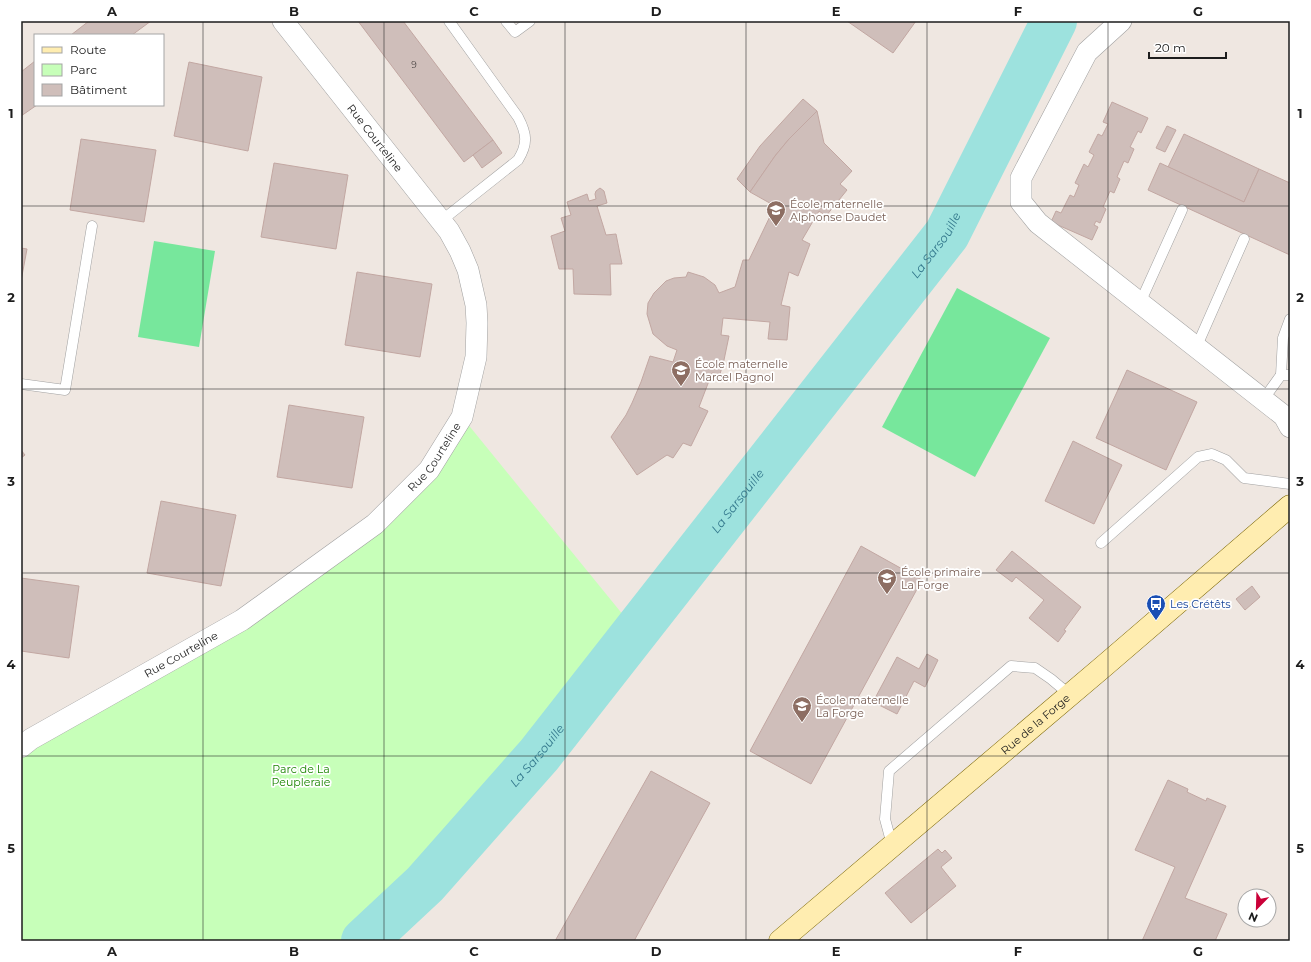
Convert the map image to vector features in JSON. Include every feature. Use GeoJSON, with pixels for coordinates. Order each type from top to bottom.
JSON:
{"type":"FeatureCollection","features":[{"type":"Feature","properties":{"kind":"main road","name":"Rue de la Forge"},"geometry":{"type":"LineString","coordinates":[[780,941],[1290,506]]}},
{"type":"Feature","properties":{"kind":"street","name":"Rue Courteline"},"geometry":{"type":"LineString","coordinates":[[21,747],[31,739],[242,620],[375,524],[429,470],[462,417],[476,357],[476,305],[468,270],[449,231],[283,21]]}},
{"type":"Feature","properties":{"kind":"street"},"geometry":{"type":"LineString","coordinates":[[1121,21],[1087,52],[1022,178],[1021,202],[1038,223],[1284,416],[1290,427]]}},
{"type":"Feature","properties":{"kind":"lane"},"geometry":{"type":"LineString","coordinates":[[441,221],[518,160],[526,143],[525,134],[518,117],[448,21]]}},
{"type":"Feature","properties":{"kind":"lane"},"geometry":{"type":"LineString","coordinates":[[506,21],[514,32],[530,21]]}},
{"type":"Feature","properties":{"kind":"lane"},"geometry":{"type":"LineString","coordinates":[[1140,303],[1182,210]]}},
{"type":"Feature","properties":{"kind":"lane"},"geometry":{"type":"LineString","coordinates":[[21,384],[65,390],[92,226]]}},
{"type":"Feature","properties":{"kind":"lane"},"geometry":{"type":"LineString","coordinates":[[1196,348],[1244,239]]}},
{"type":"Feature","properties":{"kind":"lane"},"geometry":{"type":"LineString","coordinates":[[1263,400],[1286,375],[1283,338],[1290,320]]}},
{"type":"Feature","properties":{"kind":"lane"},"geometry":{"type":"LineString","coordinates":[[1101,543],[1198,458],[1212,454],[1226,460],[1244,478],[1290,484]]}},
{"type":"Feature","properties":{"kind":"lane"},"geometry":{"type":"LineString","coordinates":[[892,845],[885,819],[889,771],[1011,666],[1035,668],[1070,695]]}},
{"type":"Feature","properties":{"kind":"green space"},"geometry":{"type":"Polygon","coordinates":[[[154,241],[215,251],[199,347],[138,337],[154,241]]]}},
{"type":"Feature","properties":{"kind":"green space"},"geometry":{"type":"Polygon","coordinates":[[[957,288],[1050,338],[975,477],[882,427],[957,288]]]}},
{"type":"Feature","properties":{"kind":"green space","name":"Parc de La Peupleraie"},"geometry":{"type":"Polygon","coordinates":[[[462,417],[637,632],[539,755],[425,884],[364,941],[21,941],[21,747],[112,693],[375,524],[462,417]]]}},
{"type":"Feature","properties":{"kind":"building"},"geometry":{"type":"Polygon","coordinates":[[[89,21],[151,21],[133,34],[72,34],[89,21]]]}},
{"type":"Feature","properties":{"kind":"building"},"geometry":{"type":"Polygon","coordinates":[[[358,21],[403,21],[493,140],[464,162],[358,21]]]}},
{"type":"Feature","properties":{"kind":"building"},"geometry":{"type":"Polygon","coordinates":[[[847,21],[916,21],[893,53],[847,21]]]}},
{"type":"Feature","properties":{"kind":"building"},"geometry":{"type":"Polygon","coordinates":[[[34,62],[34,106],[36,106],[21,116],[21,72],[34,62]]]}},
{"type":"Feature","properties":{"kind":"building"},"geometry":{"type":"Polygon","coordinates":[[[189,62],[262,77],[248,151],[174,136],[189,62]]]}},
{"type":"Feature","properties":{"kind":"building"},"geometry":{"type":"Polygon","coordinates":[[[803,99],[817,111],[789,139],[775,156],[750,192],[737,179],[760,146],[803,99]]]}},
{"type":"Feature","properties":{"kind":"building"},"geometry":{"type":"Polygon","coordinates":[[[1112,102],[1148,118],[1141,133],[1138,131],[1130,147],[1134,149],[1128,163],[1124,161],[1117,177],[1120,179],[1114,193],[1110,191],[1103,207],[1106,209],[1100,223],[1096,221],[1094,225],[1098,227],[1092,240],[1051,222],[1056,211],[1061,213],[1070,195],[1074,197],[1079,185],[1075,183],[1084,164],[1088,167],[1094,155],[1089,152],[1098,134],[1102,136],[1108,124],[1103,122],[1112,102]]]}},
{"type":"Feature","properties":{"kind":"building"},"geometry":{"type":"Polygon","coordinates":[[[817,111],[824,143],[852,171],[840,184],[847,190],[826,216],[819,211],[802,240],[810,244],[798,276],[789,272],[781,305],[790,307],[787,340],[768,339],[770,322],[723,318],[721,335],[729,336],[724,360],[720,374],[712,373],[699,407],[708,411],[691,446],[683,443],[673,458],[667,455],[637,475],[611,437],[626,415],[632,403],[650,356],[673,362],[677,350],[667,346],[653,334],[647,314],[648,303],[654,293],[666,281],[674,278],[686,277],[688,272],[704,277],[715,285],[719,293],[735,287],[743,260],[749,260],[775,206],[750,192],[775,156],[789,139],[817,111]]]}},
{"type":"Feature","properties":{"kind":"building"},"geometry":{"type":"Polygon","coordinates":[[[1167,126],[1176,130],[1165,152],[1156,148],[1167,126]]]}},
{"type":"Feature","properties":{"kind":"building"},"geometry":{"type":"Polygon","coordinates":[[[1184,134],[1259,169],[1244,202],[1168,167],[1184,134]]]}},
{"type":"Feature","properties":{"kind":"building"},"geometry":{"type":"Polygon","coordinates":[[[81,139],[156,150],[144,222],[70,210],[81,139]]]}},
{"type":"Feature","properties":{"kind":"building"},"geometry":{"type":"Polygon","coordinates":[[[493,140],[502,153],[482,168],[473,155],[493,140]]]}},
{"type":"Feature","properties":{"kind":"building"},"geometry":{"type":"Polygon","coordinates":[[[274,163],[348,175],[336,249],[261,237],[274,163]]]}},
{"type":"Feature","properties":{"kind":"building"},"geometry":{"type":"Polygon","coordinates":[[[1160,163],[1244,202],[1259,169],[1290,183],[1290,255],[1148,190],[1160,163]]]}},
{"type":"Feature","properties":{"kind":"building"},"geometry":{"type":"Polygon","coordinates":[[[600,188],[604,191],[607,203],[597,206],[606,235],[616,234],[622,264],[610,264],[611,295],[574,294],[573,269],[559,269],[551,236],[565,231],[561,218],[571,215],[567,202],[587,194],[589,201],[596,199],[596,191],[600,188]]]}},
{"type":"Feature","properties":{"kind":"building"},"geometry":{"type":"Polygon","coordinates":[[[21,248],[27,249],[21,281],[21,248]]]}},
{"type":"Feature","properties":{"kind":"building"},"geometry":{"type":"Polygon","coordinates":[[[357,272],[432,284],[420,357],[345,345],[357,272]]]}},
{"type":"Feature","properties":{"kind":"building"},"geometry":{"type":"Polygon","coordinates":[[[1127,370],[1197,402],[1166,470],[1096,438],[1127,370]]]}},
{"type":"Feature","properties":{"kind":"building"},"geometry":{"type":"Polygon","coordinates":[[[289,405],[364,417],[352,488],[277,477],[289,405]]]}},
{"type":"Feature","properties":{"kind":"building"},"geometry":{"type":"Polygon","coordinates":[[[1073,441],[1122,465],[1094,524],[1045,501],[1073,441]]]}},
{"type":"Feature","properties":{"kind":"building"},"geometry":{"type":"Polygon","coordinates":[[[21,450],[25,455],[21,458],[21,450]]]}},
{"type":"Feature","properties":{"kind":"building"},"geometry":{"type":"Polygon","coordinates":[[[161,501],[236,515],[221,586],[147,573],[161,501]]]}},
{"type":"Feature","properties":{"kind":"building"},"geometry":{"type":"Polygon","coordinates":[[[861,546],[922,580],[811,784],[750,751],[861,546]]]}},
{"type":"Feature","properties":{"kind":"building"},"geometry":{"type":"Polygon","coordinates":[[[1012,551],[1081,607],[1064,630],[1066,631],[1058,642],[1029,618],[1044,600],[1016,577],[1012,582],[996,570],[1012,551]]]}},
{"type":"Feature","properties":{"kind":"building"},"geometry":{"type":"Polygon","coordinates":[[[21,578],[79,586],[69,658],[21,651],[21,578]]]}},
{"type":"Feature","properties":{"kind":"building"},"geometry":{"type":"Polygon","coordinates":[[[1252,586],[1260,597],[1245,610],[1236,599],[1252,586]]]}},
{"type":"Feature","properties":{"kind":"building"},"geometry":{"type":"Polygon","coordinates":[[[927,654],[938,660],[925,687],[914,681],[897,714],[873,702],[897,657],[919,669],[927,654]]]}},
{"type":"Feature","properties":{"kind":"building"},"geometry":{"type":"Polygon","coordinates":[[[651,771],[710,803],[634,941],[555,941],[651,771]]]}},
{"type":"Feature","properties":{"kind":"building"},"geometry":{"type":"Polygon","coordinates":[[[1168,780],[1188,789],[1187,792],[1206,801],[1207,798],[1226,806],[1185,898],[1227,914],[1215,941],[1142,941],[1175,867],[1135,850],[1168,780]]]}},
{"type":"Feature","properties":{"kind":"building"},"geometry":{"type":"Polygon","coordinates":[[[938,849],[942,853],[945,850],[952,858],[941,867],[956,886],[911,923],[885,893],[938,849]]]}},
{"type":"Feature","properties":{"kind":"waterway","name":"La Sarsouille"},"geometry":{"type":"LineString","coordinates":[[364,941],[425,884],[539,755],[947,234],[1054,21]]}},
{"type":"Feature","properties":{"kind":"place","name":"École maternelle Alphonse Daudet"},"geometry":{"type":"Point","coordinates":[776,227]}},
{"type":"Feature","properties":{"kind":"place","name":"École maternelle Marcel Pagnol"},"geometry":{"type":"Point","coordinates":[681,387]}},
{"type":"Feature","properties":{"kind":"place","name":"École primaire La Forge"},"geometry":{"type":"Point","coordinates":[887,595]}},
{"type":"Feature","properties":{"kind":"place","name":"Les Crétêts"},"geometry":{"type":"Point","coordinates":[1156,621]}},
{"type":"Feature","properties":{"kind":"place","name":"École maternelle La Forge"},"geometry":{"type":"Point","coordinates":[802,723]}}]}
